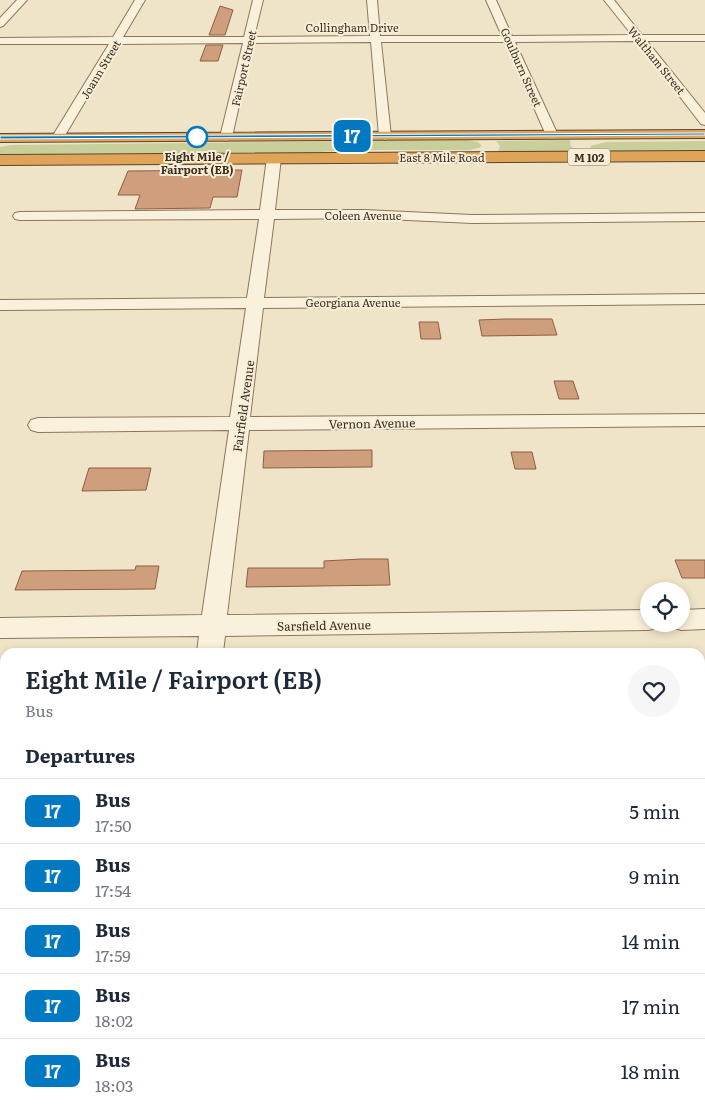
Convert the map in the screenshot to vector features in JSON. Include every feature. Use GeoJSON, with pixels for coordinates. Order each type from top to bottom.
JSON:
{"type":"FeatureCollection","features":[{"type":"Feature","properties":{"kind":"highway","name":"East 8 Mile Road"},"geometry":{"type":"LineString","coordinates":[[0,138],[705,134]]}},
{"type":"Feature","properties":{"kind":"highway"},"geometry":{"type":"LineString","coordinates":[[473,157],[485,152],[490,147],[488,142],[480,135]]}},
{"type":"Feature","properties":{"kind":"highway"},"geometry":{"type":"LineString","coordinates":[[592,157],[583,150],[580,144],[584,139],[593,135]]}},
{"type":"Feature","properties":{"kind":"highway"},"geometry":{"type":"LineString","coordinates":[[0,142],[16,138]]}},
{"type":"Feature","properties":{"kind":"highway","name":"East 8 Mile Road"},"geometry":{"type":"LineString","coordinates":[[0,160],[705,156]]}},
{"type":"Feature","properties":{"kind":"street"},"geometry":{"type":"LineString","coordinates":[[0,24],[22,0]]}},
{"type":"Feature","properties":{"kind":"street","name":"Joann Street"},"geometry":{"type":"LineString","coordinates":[[58,137],[140,0]]}},
{"type":"Feature","properties":{"kind":"street","name":"Fairport Street"},"geometry":{"type":"LineString","coordinates":[[226,136],[258,0]]}},
{"type":"Feature","properties":{"kind":"street"},"geometry":{"type":"LineString","coordinates":[[372,0],[385,136]]}},
{"type":"Feature","properties":{"kind":"street","name":"Goulburn Street"},"geometry":{"type":"LineString","coordinates":[[491,0],[552,135]]}},
{"type":"Feature","properties":{"kind":"street","name":"Waltham Street"},"geometry":{"type":"LineString","coordinates":[[609,0],[705,121]]}},
{"type":"Feature","properties":{"kind":"street","name":"Collingham Drive"},"geometry":{"type":"LineString","coordinates":[[0,40],[705,38]]}},
{"type":"Feature","properties":{"kind":"street","name":"Fairfield Avenue"},"geometry":{"type":"LineString","coordinates":[[211,648],[257,303],[274,158]]}},
{"type":"Feature","properties":{"kind":"street","name":"Coleen Avenue"},"geometry":{"type":"LineString","coordinates":[[20,216],[382,215],[472,219],[705,217]]}},
{"type":"Feature","properties":{"kind":"street","name":"Georgiana Avenue"},"geometry":{"type":"LineString","coordinates":[[0,305],[705,299]]}},
{"type":"Feature","properties":{"kind":"street","name":"Vernon Avenue"},"geometry":{"type":"LineString","coordinates":[[38,425],[241,425],[705,420]]}},
{"type":"Feature","properties":{"kind":"street"},"geometry":{"type":"LineString","coordinates":[[690,620],[705,619]]}},
{"type":"Feature","properties":{"kind":"street","name":"Sarsfield Avenue"},"geometry":{"type":"LineString","coordinates":[[0,628],[640,620]]}},
{"type":"Feature","properties":{"kind":"green space"},"geometry":{"type":"Polygon","coordinates":[[[468,140],[478,142],[482,146],[470,150],[348,150],[307,153],[0,154],[0,147],[11,145],[468,140]]]}},
{"type":"Feature","properties":{"kind":"green space"},"geometry":{"type":"Polygon","coordinates":[[[569,140],[574,151],[500,152],[498,151],[500,146],[496,141],[569,140]]]}},
{"type":"Feature","properties":{"kind":"green space"},"geometry":{"type":"Polygon","coordinates":[[[705,141],[705,151],[599,151],[592,149],[590,146],[606,142],[705,141]]]}},
{"type":"Feature","properties":{"kind":"building"},"geometry":{"type":"Polygon","coordinates":[[[220,6],[233,10],[225,35],[209,35],[220,6]]]}},
{"type":"Feature","properties":{"kind":"building"},"geometry":{"type":"Polygon","coordinates":[[[206,45],[223,45],[218,61],[200,61],[206,45]]]}},
{"type":"Feature","properties":{"kind":"building"},"geometry":{"type":"Polygon","coordinates":[[[242,170],[237,197],[213,197],[210,208],[135,209],[140,195],[118,195],[128,171],[242,170]]]}},
{"type":"Feature","properties":{"kind":"building"},"geometry":{"type":"Polygon","coordinates":[[[552,319],[557,335],[482,336],[479,320],[552,319]]]}},
{"type":"Feature","properties":{"kind":"building"},"geometry":{"type":"Polygon","coordinates":[[[419,322],[438,322],[441,339],[421,339],[419,322]]]}},
{"type":"Feature","properties":{"kind":"building"},"geometry":{"type":"Polygon","coordinates":[[[554,381],[573,381],[579,399],[559,399],[554,381]]]}},
{"type":"Feature","properties":{"kind":"building"},"geometry":{"type":"Polygon","coordinates":[[[372,450],[372,467],[263,468],[264,451],[372,450]]]}},
{"type":"Feature","properties":{"kind":"building"},"geometry":{"type":"Polygon","coordinates":[[[511,452],[532,452],[536,469],[515,469],[511,452]]]}},
{"type":"Feature","properties":{"kind":"building"},"geometry":{"type":"Polygon","coordinates":[[[89,468],[151,468],[146,490],[82,491],[89,468]]]}},
{"type":"Feature","properties":{"kind":"building"},"geometry":{"type":"Polygon","coordinates":[[[388,559],[390,585],[246,587],[248,568],[324,568],[324,561],[388,559]]]}},
{"type":"Feature","properties":{"kind":"building"},"geometry":{"type":"Polygon","coordinates":[[[675,560],[705,560],[705,578],[682,578],[675,560]]]}},
{"type":"Feature","properties":{"kind":"building"},"geometry":{"type":"Polygon","coordinates":[[[136,566],[159,566],[155,589],[15,590],[22,571],[135,570],[136,566]]]}},
{"type":"Feature","properties":{"kind":"bus line","name":"17"},"geometry":{"type":"LineString","coordinates":[[0,138],[705,134]]}},
{"type":"Feature","properties":{"kind":"place","name":"Eight Mile / Fairport (EB)"},"geometry":{"type":"Point","coordinates":[197,137]}}]}
